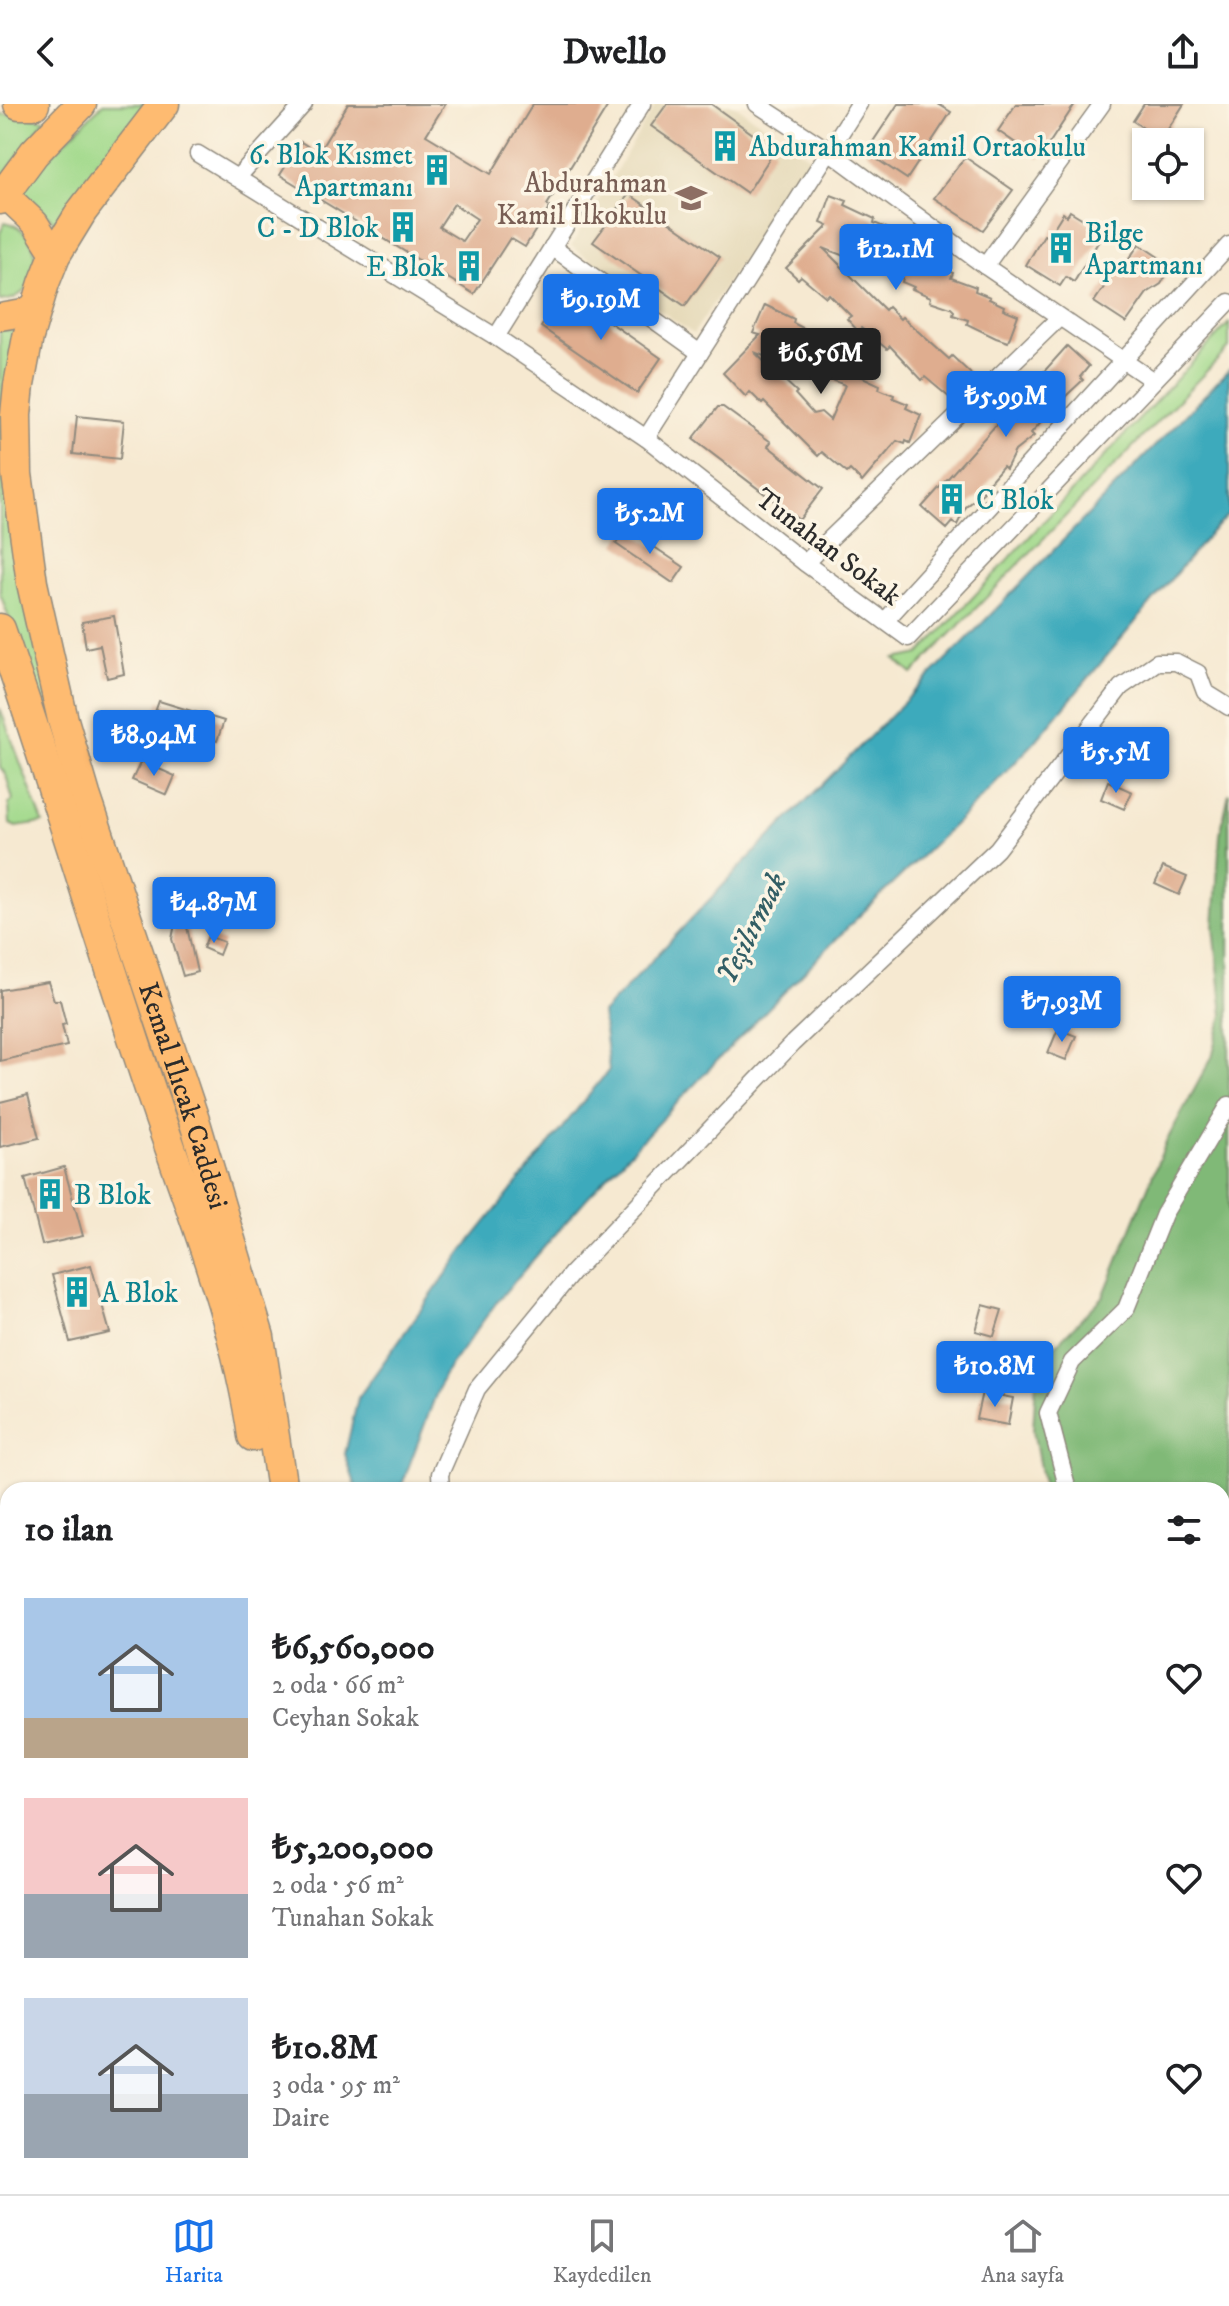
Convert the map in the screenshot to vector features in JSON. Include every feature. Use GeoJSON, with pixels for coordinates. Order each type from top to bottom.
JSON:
{"type":"FeatureCollection","features":[{"type":"Feature","properties":{"kind":"highway"},"geometry":{"type":"LineString","coordinates":[[19,104],[34,104]]}},
{"type":"Feature","properties":{"kind":"highway"},"geometry":{"type":"LineString","coordinates":[[1,194],[34,153],[81,104]]}},
{"type":"Feature","properties":{"kind":"highway","name":"Kemal Ilıcak Caddesi"},"geometry":{"type":"LineString","coordinates":[[164,104],[98,188],[55,255],[40,294],[28,337],[16,415],[21,513],[32,583],[63,720],[85,795],[196,1126],[259,1337],[281,1482]]}},
{"type":"Feature","properties":{"kind":"highway","name":"Kemal Ilıcak Caddesi"},"geometry":{"type":"LineString","coordinates":[[0,629],[220,1295],[249,1405],[260,1482]]}},
{"type":"Feature","properties":{"kind":"main road"},"geometry":{"type":"LineString","coordinates":[[1,194],[35,223],[55,255]]}},
{"type":"Feature","properties":{"kind":"main road"},"geometry":{"type":"LineString","coordinates":[[0,317],[23,313],[40,294]]}},
{"type":"Feature","properties":{"kind":"street"},"geometry":{"type":"LineString","coordinates":[[237,178],[304,104]]}},
{"type":"Feature","properties":{"kind":"street"},"geometry":{"type":"LineString","coordinates":[[496,337],[642,104]]}},
{"type":"Feature","properties":{"kind":"street"},"geometry":{"type":"LineString","coordinates":[[757,104],[829,151],[985,266],[1152,380],[1229,302]]}},
{"type":"Feature","properties":{"kind":"street"},"geometry":{"type":"LineString","coordinates":[[646,438],[859,104]]}},
{"type":"Feature","properties":{"kind":"street"},"geometry":{"type":"LineString","coordinates":[[985,266],[1102,104]]}},
{"type":"Feature","properties":{"kind":"street","name":"Tunahan Sokak"},"geometry":{"type":"LineString","coordinates":[[198,154],[496,337],[646,438],[805,563],[908,638],[1073,468],[1152,380]]}},
{"type":"Feature","properties":{"kind":"street"},"geometry":{"type":"LineString","coordinates":[[885,621],[1229,245]]}},
{"type":"Feature","properties":{"kind":"street"},"geometry":{"type":"LineString","coordinates":[[552,247],[700,353]]}},
{"type":"Feature","properties":{"kind":"street"},"geometry":{"type":"LineString","coordinates":[[805,563],[1059,318]]}},
{"type":"Feature","properties":{"kind":"street"},"geometry":{"type":"LineString","coordinates":[[440,1482],[440,1474],[477,1389],[572,1273],[793,1043],[997,849],[1121,687],[1157,662],[1176,662],[1198,673],[1205,692],[1229,707]]}},
{"type":"Feature","properties":{"kind":"street"},"geometry":{"type":"LineString","coordinates":[[1066,1482],[1048,1413],[1072,1362],[1126,1309],[1164,1214],[1229,1105]]}},
{"type":"Feature","properties":{"kind":"shaded area","name":"Abdurahman Kamil İlkokulu"},"geometry":{"type":"Polygon","coordinates":[[[656,104],[733,104],[810,157],[693,334],[571,246],[656,104]]]}},
{"type":"Feature","properties":{"kind":"green space"},"geometry":{"type":"Polygon","coordinates":[[[103,104],[153,104],[60,227],[21,191],[48,158],[103,104]]]}},
{"type":"Feature","properties":{"kind":"green space"},"geometry":{"type":"Polygon","coordinates":[[[0,114],[45,119],[3,177],[0,174],[0,114]]]}},
{"type":"Feature","properties":{"kind":"green space"},"geometry":{"type":"Polygon","coordinates":[[[5,222],[19,228],[29,238],[36,264],[26,289],[15,297],[0,301],[0,233],[5,222]]]}},
{"type":"Feature","properties":{"kind":"green space"},"geometry":{"type":"Polygon","coordinates":[[[1229,323],[1229,348],[912,674],[895,659],[920,654],[1229,323]]]}},
{"type":"Feature","properties":{"kind":"green space"},"geometry":{"type":"Polygon","coordinates":[[[0,329],[20,332],[14,360],[75,806],[0,593],[0,329]]]}},
{"type":"Feature","properties":{"kind":"green space"},"geometry":{"type":"Polygon","coordinates":[[[0,708],[43,823],[16,827],[10,824],[9,804],[13,800],[6,775],[0,767],[0,708]]]}},
{"type":"Feature","properties":{"kind":"green space"},"geometry":{"type":"Polygon","coordinates":[[[1229,793],[1229,1482],[1043,1482],[1033,1430],[1036,1379],[1046,1355],[1103,1297],[1167,1140],[1212,1057],[1223,1015],[1214,927],[1220,835],[1229,793]]]}},
{"type":"Feature","properties":{"kind":"water","name":"Yeşilırmak"},"geometry":{"type":"Polygon","coordinates":[[[1229,370],[1229,514],[1034,743],[711,1067],[586,1199],[499,1299],[443,1376],[403,1482],[354,1482],[345,1454],[358,1398],[465,1248],[609,1070],[602,1013],[749,858],[1229,370]]]}},
{"type":"Feature","properties":{"kind":"building"},"geometry":{"type":"Polygon","coordinates":[[[348,104],[445,104],[426,135],[491,174],[533,104],[609,104],[525,247],[510,238],[474,294],[280,175],[301,142],[318,153],[348,104]],[[454,204],[439,227],[462,241],[477,219],[454,204]]]}},
{"type":"Feature","properties":{"kind":"building","name":"Abdurahman Kamil Ortaokulu"},"geometry":{"type":"Polygon","coordinates":[[[667,104],[711,104],[775,150],[747,193],[651,126],[667,104]]]}},
{"type":"Feature","properties":{"kind":"building"},"geometry":{"type":"Polygon","coordinates":[[[898,104],[938,104],[951,112],[907,179],[866,152],[898,104]]]}},
{"type":"Feature","properties":{"kind":"building"},"geometry":{"type":"Polygon","coordinates":[[[1016,104],[1075,104],[1039,159],[998,131],[1016,104]]]}},
{"type":"Feature","properties":{"kind":"building"},"geometry":{"type":"Polygon","coordinates":[[[1144,104],[1184,104],[1169,128],[1143,128],[1133,121],[1144,104]]]}},
{"type":"Feature","properties":{"kind":"building"},"geometry":{"type":"Polygon","coordinates":[[[965,157],[1013,190],[983,230],[934,198],[965,157]]]}},
{"type":"Feature","properties":{"kind":"building"},"geometry":{"type":"Polygon","coordinates":[[[629,194],[720,257],[685,306],[593,242],[629,194]]]}},
{"type":"Feature","properties":{"kind":"building"},"geometry":{"type":"Polygon","coordinates":[[[831,195],[875,219],[874,223],[889,229],[886,236],[911,245],[910,249],[953,273],[951,278],[976,287],[975,291],[1018,315],[1008,342],[996,338],[967,324],[968,320],[953,315],[951,308],[930,301],[931,297],[902,282],[903,278],[823,248],[885,310],[888,307],[900,319],[902,317],[949,359],[952,356],[970,373],[972,377],[950,398],[925,377],[922,380],[890,346],[887,349],[861,328],[858,331],[847,319],[851,316],[829,294],[826,297],[786,268],[828,226],[821,223],[831,195]]]}},
{"type":"Feature","properties":{"kind":"building","name":"Bilge Apartmanı"},"geometry":{"type":"Polygon","coordinates":[[[1070,211],[1096,227],[1091,234],[1100,239],[1074,282],[1066,277],[1060,286],[1026,265],[1044,235],[1048,237],[1063,213],[1067,216],[1070,211]]]}},
{"type":"Feature","properties":{"kind":"building"},"geometry":{"type":"Polygon","coordinates":[[[1139,244],[1172,266],[1161,284],[1147,293],[1126,323],[1094,302],[1115,271],[1119,274],[1139,244]]]}},
{"type":"Feature","properties":{"kind":"building"},"geometry":{"type":"Polygon","coordinates":[[[565,291],[661,358],[637,393],[541,327],[565,291]]]}},
{"type":"Feature","properties":{"kind":"building"},"geometry":{"type":"Polygon","coordinates":[[[765,305],[794,319],[793,323],[822,338],[820,342],[835,348],[830,362],[880,385],[879,389],[894,395],[893,398],[908,404],[906,408],[921,415],[910,443],[897,441],[862,482],[822,452],[818,456],[764,402],[762,404],[750,392],[746,397],[723,373],[760,335],[753,333],[765,305]],[[754,352],[797,392],[795,394],[813,414],[821,412],[830,420],[845,385],[820,375],[819,378],[754,352]]]}},
{"type":"Feature","properties":{"kind":"building"},"geometry":{"type":"Polygon","coordinates":[[[1067,346],[1089,366],[1080,377],[1083,380],[1066,396],[1056,412],[1052,409],[1031,433],[1034,436],[1015,451],[1006,469],[1003,466],[982,490],[984,492],[966,507],[957,525],[953,522],[947,529],[922,507],[1067,346]]]}},
{"type":"Feature","properties":{"kind":"building"},"geometry":{"type":"Polygon","coordinates":[[[718,407],[723,407],[771,442],[768,446],[823,489],[799,520],[693,439],[718,407]]]}},
{"type":"Feature","properties":{"kind":"building"},"geometry":{"type":"Polygon","coordinates":[[[77,416],[124,421],[120,459],[73,454],[77,416]]]}},
{"type":"Feature","properties":{"kind":"building"},"geometry":{"type":"Polygon","coordinates":[[[626,528],[684,567],[673,583],[616,544],[626,528]]]}},
{"type":"Feature","properties":{"kind":"building"},"geometry":{"type":"Polygon","coordinates":[[[114,616],[124,674],[107,678],[100,645],[86,648],[82,622],[114,616]]]}},
{"type":"Feature","properties":{"kind":"building"},"geometry":{"type":"Polygon","coordinates":[[[159,701],[224,721],[217,741],[152,720],[159,701]]]}},
{"type":"Feature","properties":{"kind":"building"},"geometry":{"type":"Polygon","coordinates":[[[141,761],[175,776],[167,795],[132,780],[141,761]]]}},
{"type":"Feature","properties":{"kind":"building"},"geometry":{"type":"Polygon","coordinates":[[[1108,781],[1132,792],[1124,809],[1101,799],[1108,781]]]}},
{"type":"Feature","properties":{"kind":"building"},"geometry":{"type":"Polygon","coordinates":[[[1163,867],[1187,877],[1179,895],[1155,884],[1163,867]]]}},
{"type":"Feature","properties":{"kind":"building"},"geometry":{"type":"Polygon","coordinates":[[[175,924],[187,927],[197,972],[183,976],[172,939],[175,924]]]}},
{"type":"Feature","properties":{"kind":"building"},"geometry":{"type":"Polygon","coordinates":[[[208,936],[224,942],[219,955],[203,948],[208,936]]]}},
{"type":"Feature","properties":{"kind":"building"},"geometry":{"type":"Polygon","coordinates":[[[48,982],[54,1000],[60,1000],[67,1046],[0,1061],[0,990],[48,982]]]}},
{"type":"Feature","properties":{"kind":"building"},"geometry":{"type":"Polygon","coordinates":[[[1058,1029],[1076,1036],[1066,1060],[1048,1053],[1058,1029]]]}},
{"type":"Feature","properties":{"kind":"building"},"geometry":{"type":"Polygon","coordinates":[[[28,1095],[39,1138],[0,1147],[0,1102],[28,1095]]]}},
{"type":"Feature","properties":{"kind":"building","name":"B Blok"},"geometry":{"type":"Polygon","coordinates":[[[64,1167],[83,1236],[42,1245],[25,1178],[64,1167]]]}},
{"type":"Feature","properties":{"kind":"building","name":"A Blok"},"geometry":{"type":"Polygon","coordinates":[[[91,1265],[110,1333],[70,1342],[52,1275],[91,1265]]]}},
{"type":"Feature","properties":{"kind":"building"},"geometry":{"type":"Polygon","coordinates":[[[983,1305],[1002,1310],[994,1336],[976,1331],[983,1305]]]}},
{"type":"Feature","properties":{"kind":"building"},"geometry":{"type":"Polygon","coordinates":[[[982,1392],[1013,1398],[1008,1425],[976,1419],[982,1392]]]}},
{"type":"Feature","properties":{"kind":"place","name":"Abdurahman Kamil Ortaokulu"},"geometry":{"type":"Point","coordinates":[725,146]}},
{"type":"Feature","properties":{"kind":"place","name":"6. Blok Kısmet Apartmanı"},"geometry":{"type":"Point","coordinates":[437,170]}},
{"type":"Feature","properties":{"kind":"place","name":"Abdurahman Kamil İlkokulu"},"geometry":{"type":"Point","coordinates":[691,198]}},
{"type":"Feature","properties":{"kind":"place","name":"C - D Blok"},"geometry":{"type":"Point","coordinates":[403,227]}},
{"type":"Feature","properties":{"kind":"place","name":"Bilge Apartmanı"},"geometry":{"type":"Point","coordinates":[1061,248]}},
{"type":"Feature","properties":{"kind":"place","name":"E Blok"},"geometry":{"type":"Point","coordinates":[469,266]}},
{"type":"Feature","properties":{"kind":"place","name":"C Blok"},"geometry":{"type":"Point","coordinates":[952,499]}},
{"type":"Feature","properties":{"kind":"place","name":"B Blok"},"geometry":{"type":"Point","coordinates":[50,1194]}},
{"type":"Feature","properties":{"kind":"place","name":"A Blok"},"geometry":{"type":"Point","coordinates":[77,1292]}}]}
